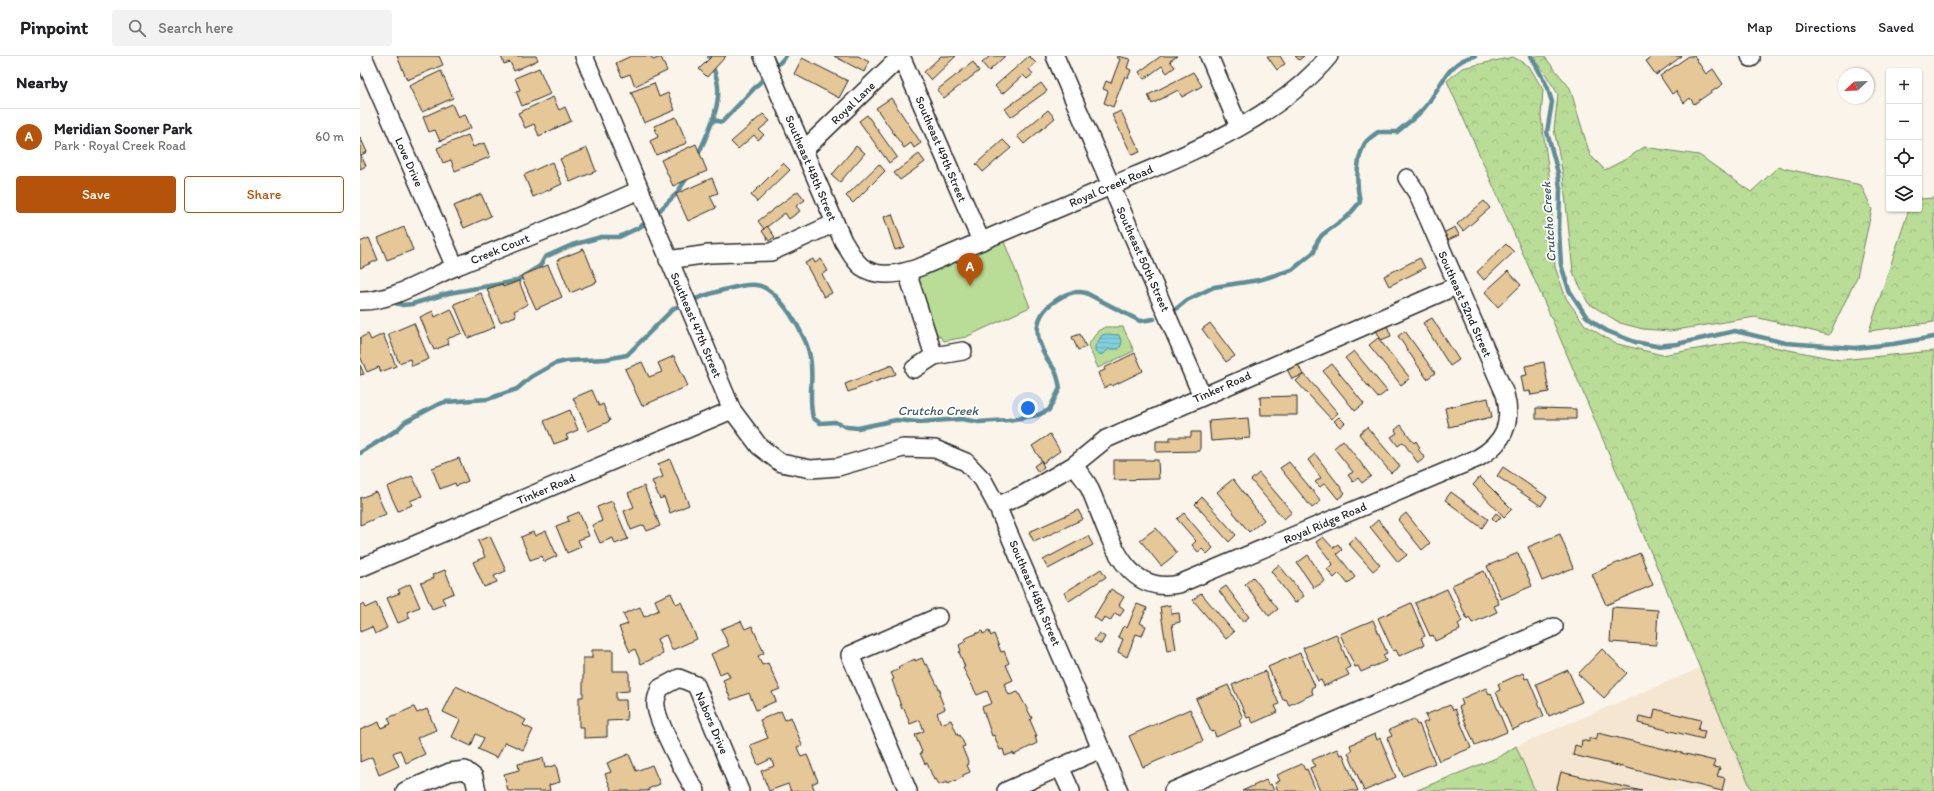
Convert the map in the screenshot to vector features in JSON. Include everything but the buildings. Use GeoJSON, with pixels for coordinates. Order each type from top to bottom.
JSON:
{"type":"FeatureCollection","features":[{"type":"Feature","properties":{"kind":"street","name":"Love Drive"},"geometry":{"type":"LineString","coordinates":[[364,56],[455,267]]}},
{"type":"Feature","properties":{"kind":"street","name":"Southeast 47th Street"},"geometry":{"type":"LineString","coordinates":[[584,56],[732,410],[759,446],[781,463],[811,469],[838,467],[903,448]]}},
{"type":"Feature","properties":{"kind":"street","name":"Southeast 48th Street"},"geometry":{"type":"LineString","coordinates":[[763,56],[835,223],[854,258],[862,267],[872,272]]}},
{"type":"Feature","properties":{"kind":"street","name":"Royal Lane"},"geometry":{"type":"LineString","coordinates":[[804,150],[901,56]]}},
{"type":"Feature","properties":{"kind":"street","name":"Southeast 49th Street"},"geometry":{"type":"LineString","coordinates":[[901,56],[981,241]]}},
{"type":"Feature","properties":{"kind":"street","name":"Southeast 50th Street"},"geometry":{"type":"LineString","coordinates":[[1055,56],[1202,396]]}},
{"type":"Feature","properties":{"kind":"street"},"geometry":{"type":"LineString","coordinates":[[1209,56],[1239,127]]}},
{"type":"Feature","properties":{"kind":"street","name":"Royal Creek Road"},"geometry":{"type":"LineString","coordinates":[[872,272],[883,274],[907,272],[1206,145],[1262,114],[1317,70],[1329,56]]}},
{"type":"Feature","properties":{"kind":"street","name":"Southeast 52nd Street"},"geometry":{"type":"LineString","coordinates":[[1407,178],[1417,193],[1456,286],[1505,394],[1509,408],[1508,420],[1503,433]]}},
{"type":"Feature","properties":{"kind":"street","name":"Creek Court"},"geometry":{"type":"LineString","coordinates":[[360,301],[370,301],[406,290],[455,267],[593,212],[639,190]]}},
{"type":"Feature","properties":{"kind":"street"},"geometry":{"type":"LineString","coordinates":[[668,260],[709,254],[771,252],[835,223]]}},
{"type":"Feature","properties":{"kind":"street"},"geometry":{"type":"LineString","coordinates":[[907,272],[934,356]]}},
{"type":"Feature","properties":{"kind":"street","name":"Tinker Road"},"geometry":{"type":"LineString","coordinates":[[997,506],[1024,494],[1074,465],[1106,439],[1456,286]]}},
{"type":"Feature","properties":{"kind":"street"},"geometry":{"type":"LineString","coordinates":[[914,369],[934,356],[963,351]]}},
{"type":"Feature","properties":{"kind":"street","name":"Tinker Road"},"geometry":{"type":"LineString","coordinates":[[360,568],[732,410]]}},
{"type":"Feature","properties":{"kind":"street","name":"Royal Ridge Road"},"geometry":{"type":"LineString","coordinates":[[1074,465],[1087,484],[1119,556],[1136,577],[1160,586],[1179,584],[1478,458],[1490,451],[1503,433]]}},
{"type":"Feature","properties":{"kind":"street","name":"Southeast 48th Street"},"geometry":{"type":"LineString","coordinates":[[903,448],[935,449],[966,462],[983,480],[997,506],[1119,791]]}},
{"type":"Feature","properties":{"kind":"street"},"geometry":{"type":"LineString","coordinates":[[908,791],[850,655],[938,617]]}},
{"type":"Feature","properties":{"kind":"street"},"geometry":{"type":"LineString","coordinates":[[1173,791],[1554,627]]}},
{"type":"Feature","properties":{"kind":"street","name":"Nabors Drive"},"geometry":{"type":"LineString","coordinates":[[696,791],[686,775],[662,723],[656,706],[660,688],[679,678],[696,685],[740,791]]}},
{"type":"Feature","properties":{"kind":"street"},"geometry":{"type":"LineString","coordinates":[[1006,791],[1101,749]]}},
{"type":"Feature","properties":{"kind":"street"},"geometry":{"type":"LineString","coordinates":[[1060,767],[1071,791]]}},
{"type":"Feature","properties":{"kind":"street"},"geometry":{"type":"LineString","coordinates":[[405,791],[450,772],[465,770],[474,777],[477,791]]}},
{"type":"Feature","properties":{"kind":"shaded area"},"geometry":{"type":"Polygon","coordinates":[[[1700,668],[1752,791],[1415,791],[1501,756],[1516,746],[1700,668]]]}},
{"type":"Feature","properties":{"kind":"green space"},"geometry":{"type":"Polygon","coordinates":[[[1534,56],[1544,56],[1570,88],[1590,155],[1605,170],[1628,158],[1644,147],[1699,155],[1751,192],[1778,167],[1861,185],[1872,209],[1857,277],[1829,335],[1755,317],[1670,331],[1643,329],[1620,323],[1588,303],[1573,272],[1563,175],[1554,129],[1558,94],[1534,56]]]}},
{"type":"Feature","properties":{"kind":"green space"},"geometry":{"type":"Polygon","coordinates":[[[1513,57],[1529,66],[1543,90],[1541,116],[1550,181],[1555,267],[1566,298],[1585,325],[1614,343],[1662,355],[1743,341],[1840,360],[1934,351],[1934,791],[1752,791],[1557,331],[1447,81],[1462,68],[1513,57]]]}},
{"type":"Feature","properties":{"kind":"green space"},"geometry":{"type":"Polygon","coordinates":[[[1934,198],[1934,322],[1869,331],[1908,212],[1922,212],[1922,199],[1934,198]]]}},
{"type":"Feature","properties":{"kind":"green space"},"geometry":{"type":"Polygon","coordinates":[[[1003,239],[1030,307],[966,337],[944,341],[933,329],[917,282],[918,276],[1003,239]]]}},
{"type":"Feature","properties":{"kind":"green space"},"geometry":{"type":"Polygon","coordinates":[[[1105,327],[1123,327],[1134,351],[1098,368],[1088,345],[1098,331],[1105,327]]]}},
{"type":"Feature","properties":{"kind":"green space"},"geometry":{"type":"Polygon","coordinates":[[[1516,746],[1535,791],[1415,791],[1501,756],[1516,746]]]}},
{"type":"Feature","properties":{"kind":"water"},"geometry":{"type":"Polygon","coordinates":[[[1102,335],[1119,335],[1122,343],[1119,349],[1110,349],[1101,355],[1095,351],[1095,346],[1102,335]]]}},
{"type":"Feature","properties":{"kind":"waterway"},"geometry":{"type":"LineString","coordinates":[[697,157],[713,119],[718,99],[717,80],[709,56]]}},
{"type":"Feature","properties":{"kind":"waterway"},"geometry":{"type":"LineString","coordinates":[[773,70],[786,56]]}},
{"type":"Feature","properties":{"kind":"waterway","name":"Crutcho Creek"},"geometry":{"type":"LineString","coordinates":[[1176,309],[1187,300],[1214,287],[1259,280],[1292,270],[1314,252],[1317,242],[1322,235],[1348,216],[1360,202],[1357,180],[1358,165],[1361,151],[1366,141],[1378,132],[1397,132],[1425,107],[1451,69],[1465,59],[1475,56]]}},
{"type":"Feature","properties":{"kind":"waterway","name":"Crutcho Creek"},"geometry":{"type":"LineString","coordinates":[[1531,56],[1547,86],[1552,102],[1547,132],[1558,173],[1560,189],[1559,231],[1561,265],[1569,290],[1586,316],[1597,325],[1607,331],[1635,342],[1656,346],[1677,344],[1735,331],[1786,343],[1855,348],[1893,344],[1934,337]]}},
{"type":"Feature","properties":{"kind":"waterway"},"geometry":{"type":"LineString","coordinates":[[714,120],[722,122],[767,75]]}},
{"type":"Feature","properties":{"kind":"waterway"},"geometry":{"type":"LineString","coordinates":[[654,216],[677,193],[688,176]]}},
{"type":"Feature","properties":{"kind":"waterway"},"geometry":{"type":"LineString","coordinates":[[391,302],[403,305],[412,304],[449,293],[516,281],[540,266],[545,257],[572,245],[601,237],[619,237],[649,221]]}},
{"type":"Feature","properties":{"kind":"waterway","name":"Crutcho Creek"},"geometry":{"type":"LineString","coordinates":[[691,301],[724,290],[750,285],[765,288],[773,294],[790,314],[808,348],[811,365],[811,402],[813,418],[820,423],[835,422],[847,427],[858,428],[896,420],[919,422],[962,419],[979,422],[1008,420],[1038,415],[1049,410],[1060,388],[1055,371],[1047,359],[1039,342],[1038,327],[1039,320],[1043,313],[1062,296],[1074,292],[1086,293],[1140,321],[1154,319]]}},
{"type":"Feature","properties":{"kind":"waterway","name":"Crutcho Creek"},"geometry":{"type":"LineString","coordinates":[[360,453],[397,430],[405,422],[445,402],[488,399],[517,389],[531,377],[554,364],[566,361],[606,359],[627,355],[674,308],[684,304]]}},
{"type":"Feature","properties":{"kind":"place","name":"Meridian Sooner Park"},"geometry":{"type":"Point","coordinates":[970,286]}}]}
